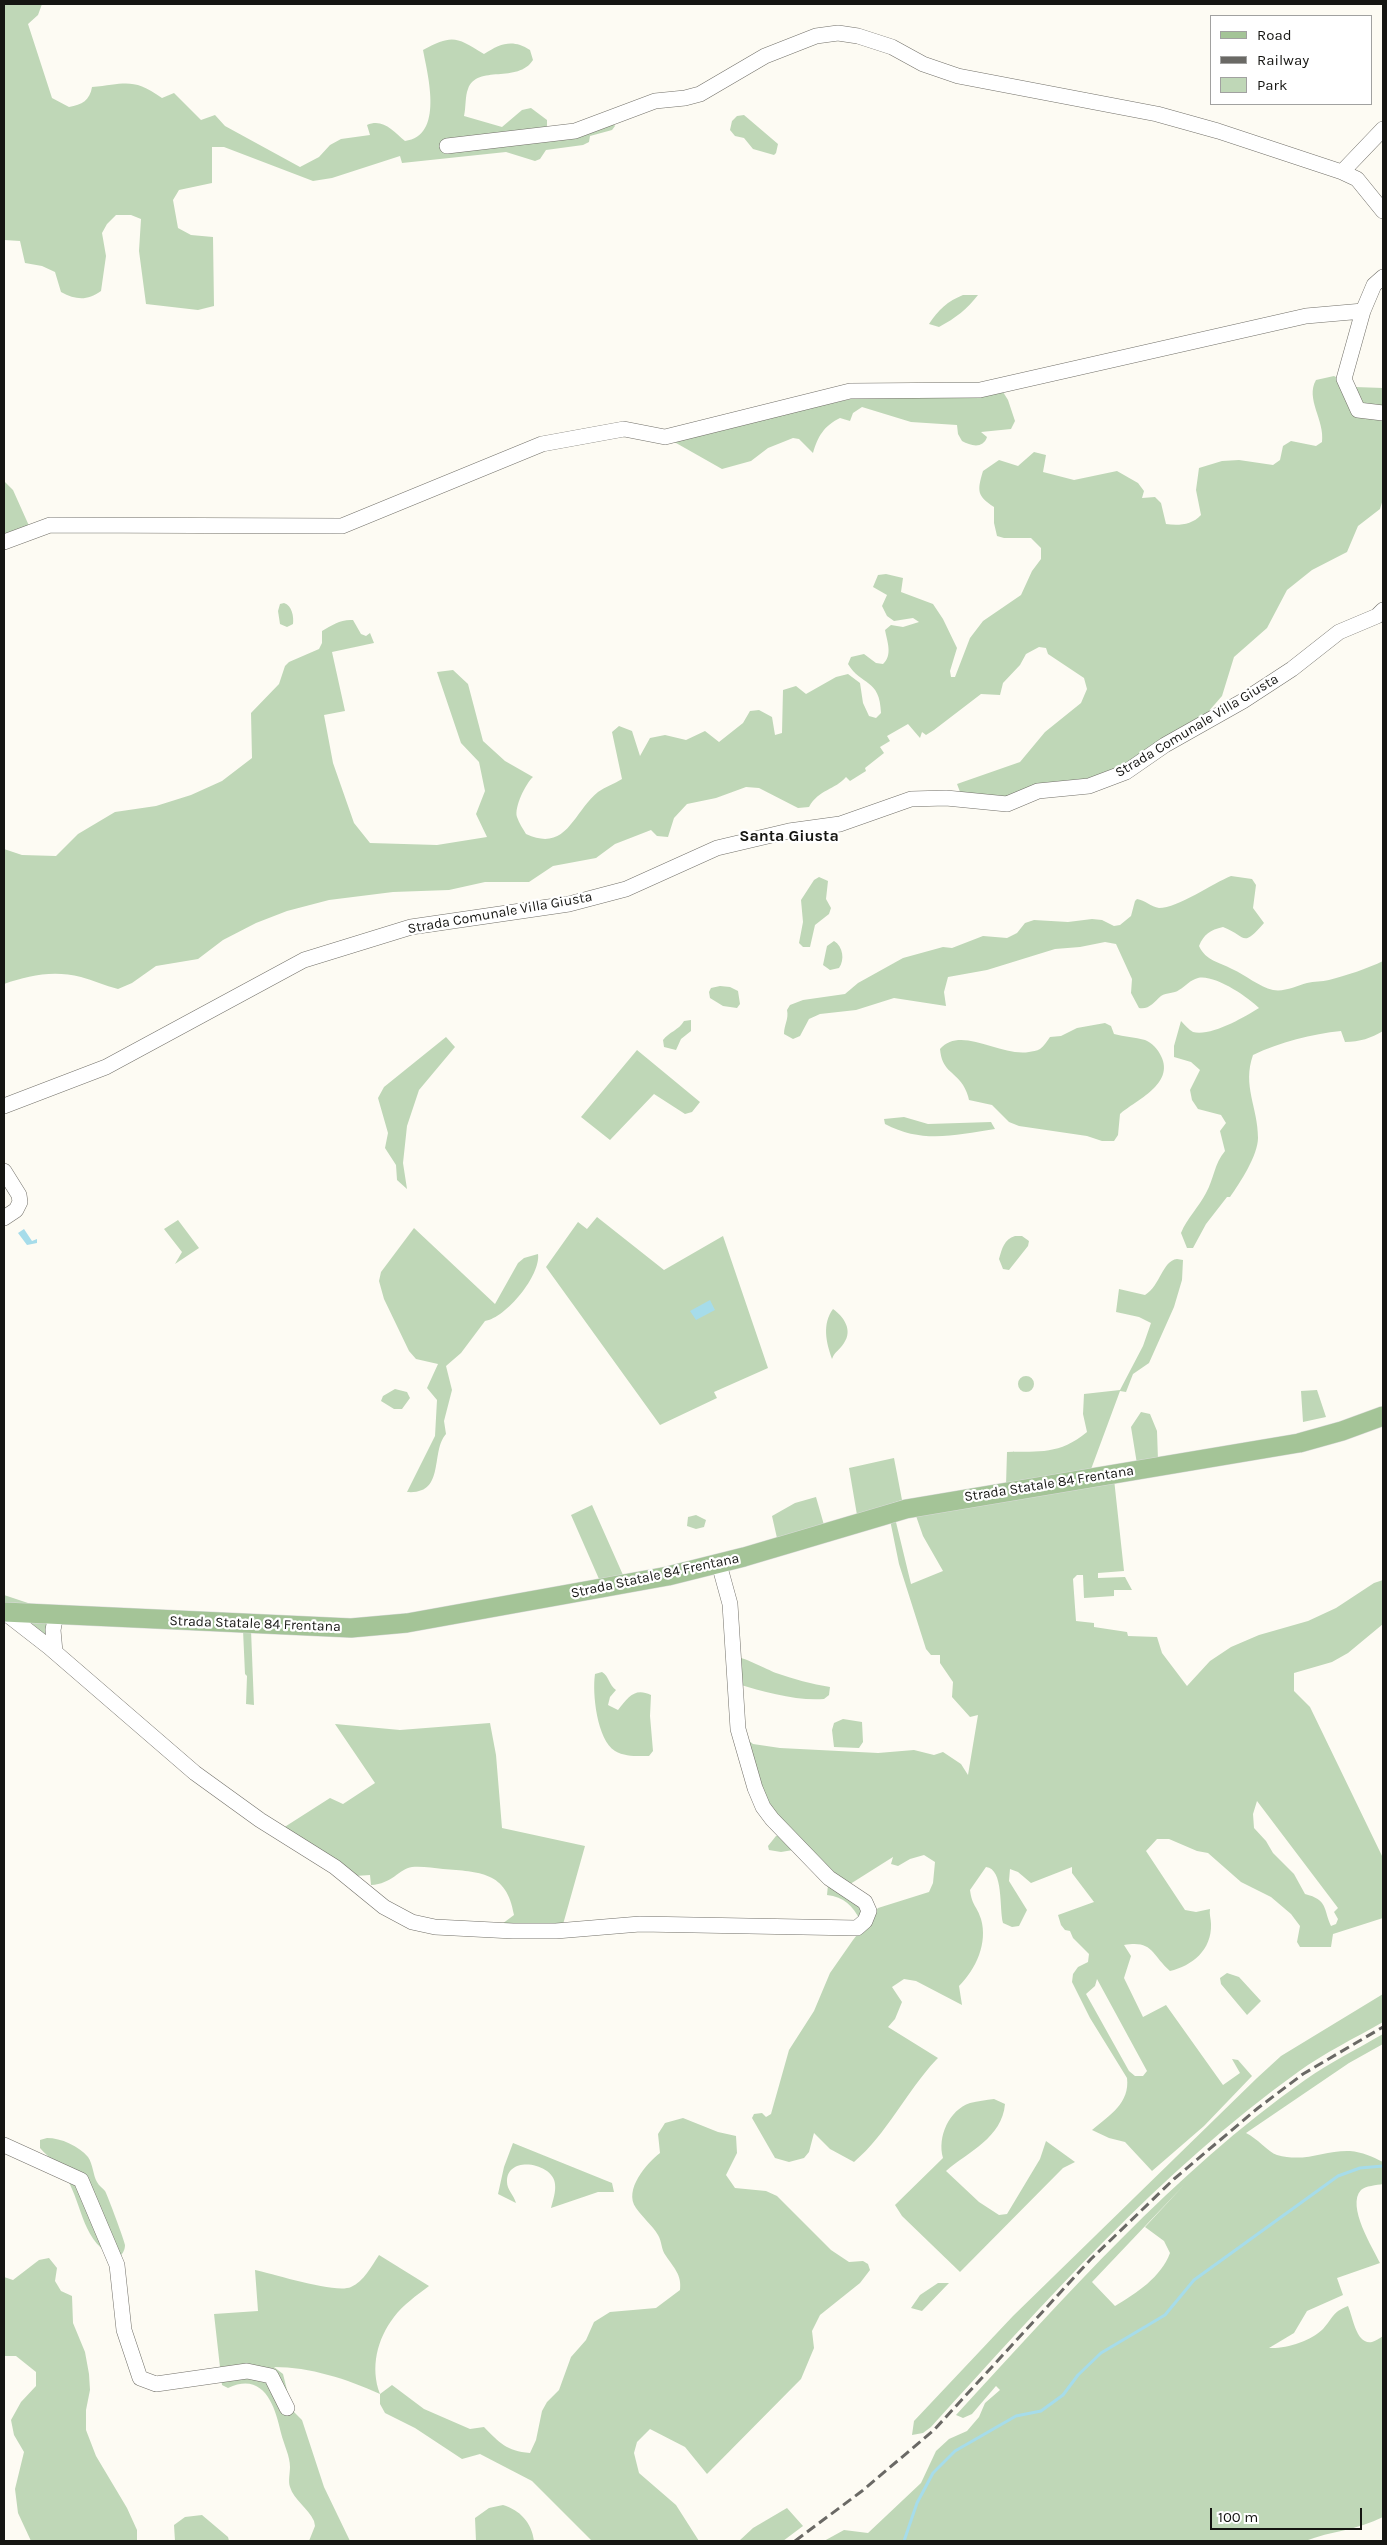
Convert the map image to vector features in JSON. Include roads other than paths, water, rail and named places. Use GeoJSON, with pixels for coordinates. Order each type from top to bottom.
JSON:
{"type":"FeatureCollection","features":[{"type":"Feature","properties":{"kind":"main road","name":"Strada Statale 84 Frentana"},"geometry":{"type":"LineString","coordinates":[[4,1612],[294,1626],[382,1626],[506,1607],[719,1564],[906,1509],[1299,1443],[1342,1431],[1383,1416]]}},
{"type":"Feature","properties":{"kind":"street"},"geometry":{"type":"LineString","coordinates":[[447,146],[575,131],[654,101],[685,98],[700,94],[726,81],[765,56],[816,36],[838,33],[858,36],[892,47],[924,64],[958,76],[1157,114],[1218,131],[1342,172],[1356,179],[1383,211]]}},
{"type":"Feature","properties":{"kind":"street"},"geometry":{"type":"LineString","coordinates":[[1342,172],[1383,129]]}},
{"type":"Feature","properties":{"kind":"street"},"geometry":{"type":"LineString","coordinates":[[1383,277],[1374,285],[1363,311],[1344,379],[1358,410],[1383,413]]}},
{"type":"Feature","properties":{"kind":"street"},"geometry":{"type":"LineString","coordinates":[[4,542],[50,525],[342,526],[542,444],[624,429],[666,438],[850,391],[980,390],[1306,316],[1363,311]]}},
{"type":"Feature","properties":{"kind":"street","name":"Strada Comunale Villa Giusta"},"geometry":{"type":"LineString","coordinates":[[4,1106],[106,1067],[304,960],[410,928],[569,904],[626,889],[717,848],[789,831],[840,824],[911,799],[946,798],[1007,804],[1038,791],[1088,786],[1126,772],[1165,746],[1251,696],[1292,669],[1339,632],[1377,616],[1383,610]]}},
{"type":"Feature","properties":{"kind":"street"},"geometry":{"type":"LineString","coordinates":[[4,1172],[19,1195],[20,1202],[16,1210],[4,1218]]}},
{"type":"Feature","properties":{"kind":"street"},"geometry":{"type":"LineString","coordinates":[[4,1612],[55,1652],[195,1772],[260,1820],[335,1867],[384,1907],[412,1922],[435,1927],[513,1931],[556,1931],[640,1924],[857,1928],[866,1921],[869,1911],[865,1902],[829,1878],[772,1819],[763,1807],[755,1788],[738,1729],[730,1604],[719,1564]]}},
{"type":"Feature","properties":{"kind":"street"},"geometry":{"type":"LineString","coordinates":[[55,1652],[53,1630],[56,1614]]}},
{"type":"Feature","properties":{"kind":"street"},"geometry":{"type":"LineString","coordinates":[[4,2145],[81,2180],[117,2265],[124,2330],[140,2378],[156,2384],[247,2371],[271,2376],[287,2408]]}},
{"type":"Feature","properties":{"kind":"water"},"geometry":{"type":"Polygon","coordinates":[[[24,1229],[32,1241],[37,1239],[37,1243],[27,1245],[18,1233],[24,1229]]]}},
{"type":"Feature","properties":{"kind":"water"},"geometry":{"type":"Polygon","coordinates":[[[710,1300],[715,1310],[696,1320],[690,1311],[710,1300]]]}},
{"type":"Feature","properties":{"kind":"waterway"},"geometry":{"type":"LineString","coordinates":[[904,2541],[917,2503],[933,2473],[955,2451],[1016,2416],[1041,2411],[1063,2395],[1078,2375],[1101,2353],[1165,2315],[1194,2280],[1338,2176],[1360,2168],[1383,2166]]}},
{"type":"Feature","properties":{"kind":"railway"},"geometry":{"type":"LineString","coordinates":[[795,2541],[862,2491],[934,2430],[1091,2259],[1174,2179],[1258,2108],[1303,2074],[1383,2027]]}},
{"type":"Feature","properties":{"kind":"district","name":"Santa Giusta"},"geometry":{"type":"Point","coordinates":[789,836]}}]}
